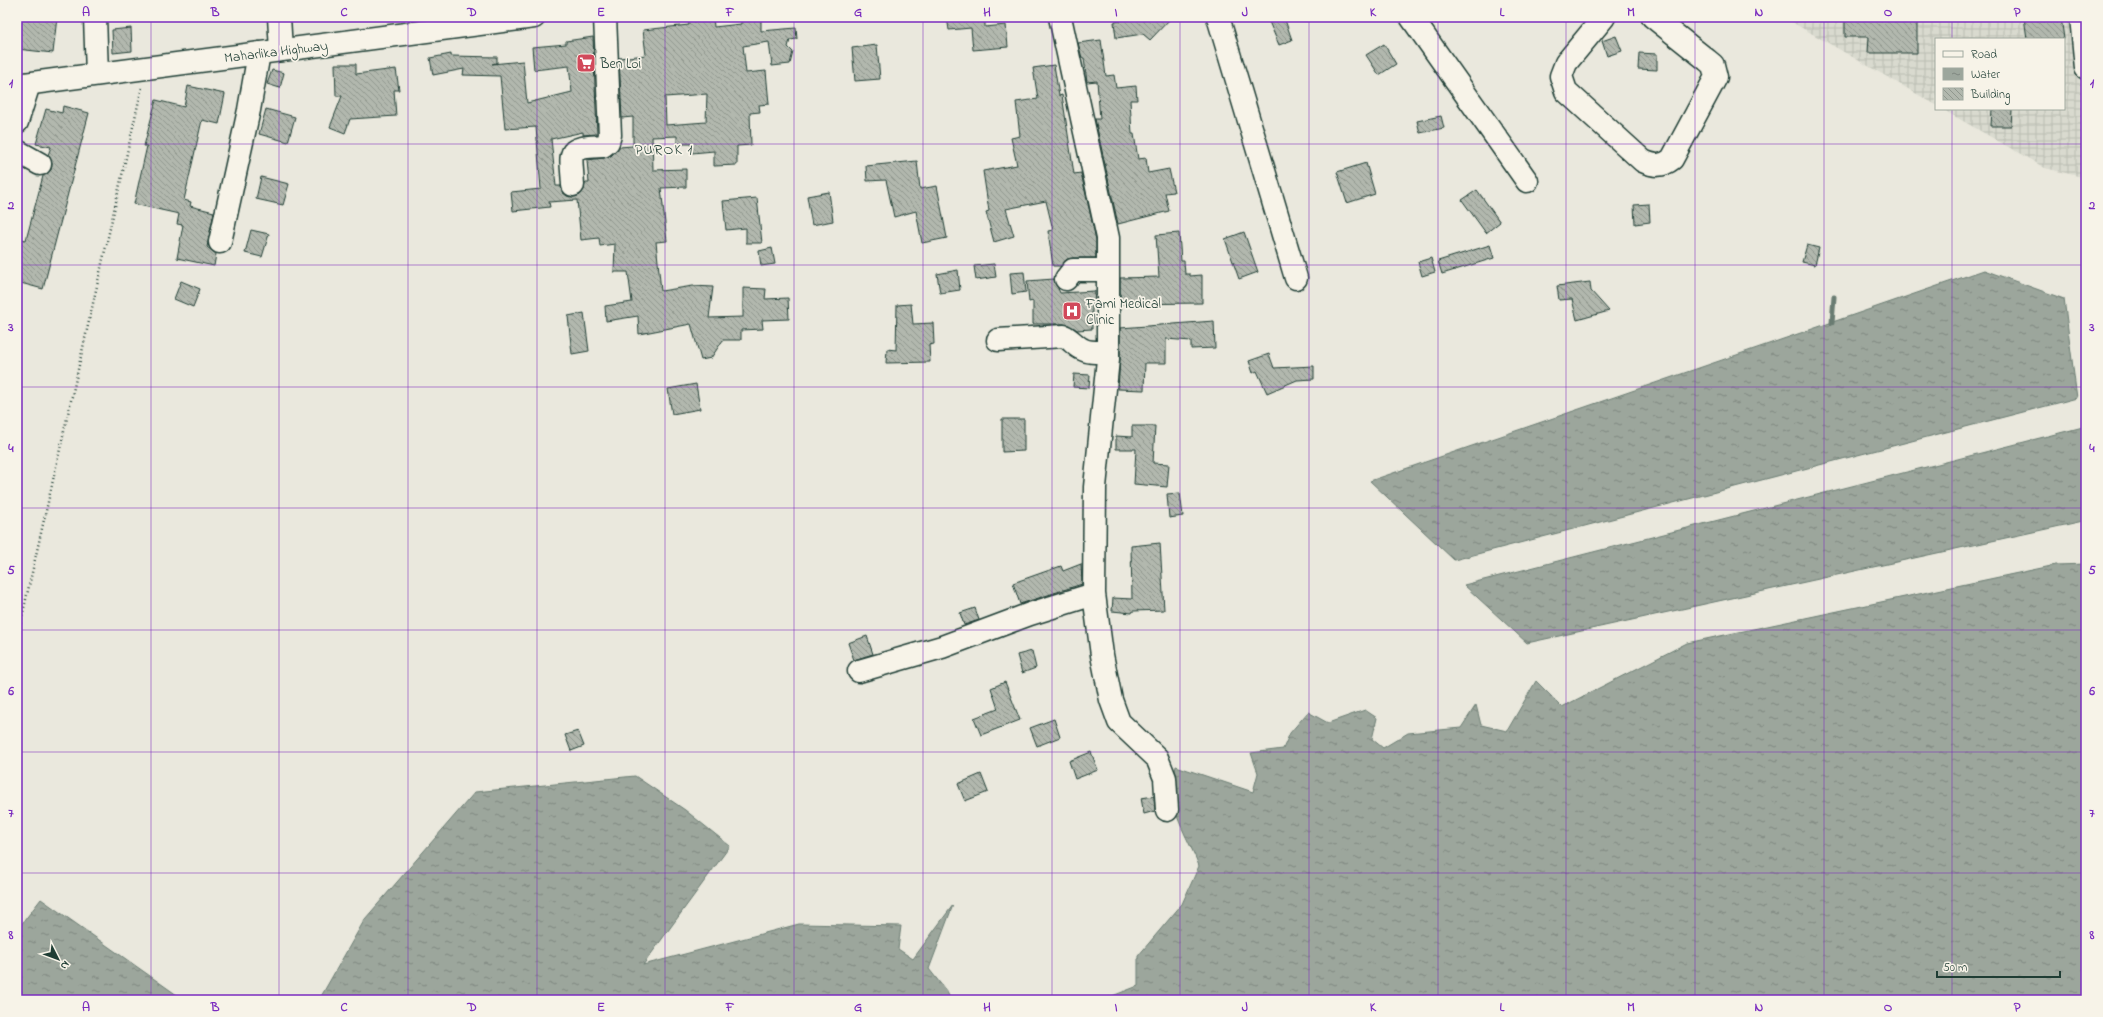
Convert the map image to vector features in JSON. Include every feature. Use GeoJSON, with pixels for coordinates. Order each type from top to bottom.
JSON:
{"type":"FeatureCollection","features":[{"type":"Feature","properties":{"kind":"street"},"geometry":{"type":"LineString","coordinates":[[95,17],[97,74]]}},
{"type":"Feature","properties":{"kind":"street"},"geometry":{"type":"LineString","coordinates":[[279,17],[281,50]]}},
{"type":"Feature","properties":{"kind":"street","name":"Maharlika Highway"},"geometry":{"type":"LineString","coordinates":[[23,84],[534,17]]}},
{"type":"Feature","properties":{"kind":"street"},"geometry":{"type":"LineString","coordinates":[[573,185],[571,157],[573,151],[578,148],[603,146],[608,142],[610,135],[605,17]]}},
{"type":"Feature","properties":{"kind":"street"},"geometry":{"type":"LineString","coordinates":[[1060,17],[1108,238],[1108,352],[1095,487],[1094,594],[1102,655],[1111,700],[1118,722],[1157,758],[1164,778],[1167,810]]}},
{"type":"Feature","properties":{"kind":"street"},"geometry":{"type":"LineString","coordinates":[[1218,17],[1296,278]]}},
{"type":"Feature","properties":{"kind":"street"},"geometry":{"type":"LineString","coordinates":[[1411,17],[1527,181]]}},
{"type":"Feature","properties":{"kind":"street"},"geometry":{"type":"LineString","coordinates":[[1604,17],[1566,63],[1561,76],[1566,91],[1643,161],[1658,166],[1667,163],[1672,159],[1716,77],[1713,66],[1707,60],[1653,17]]}},
{"type":"Feature","properties":{"kind":"street"},"geometry":{"type":"LineString","coordinates":[[2081,17],[2086,68]]}},
{"type":"Feature","properties":{"kind":"street"},"geometry":{"type":"LineString","coordinates":[[220,242],[259,53]]}},
{"type":"Feature","properties":{"kind":"street"},"geometry":{"type":"LineString","coordinates":[[17,122],[23,84]]}},
{"type":"Feature","properties":{"kind":"street"},"geometry":{"type":"LineString","coordinates":[[17,151],[40,164]]}},
{"type":"Feature","properties":{"kind":"street"},"geometry":{"type":"LineString","coordinates":[[1066,279],[1074,270],[1108,270]]}},
{"type":"Feature","properties":{"kind":"street"},"geometry":{"type":"LineString","coordinates":[[998,340],[1064,336],[1071,339],[1080,349],[1088,352],[1108,352]]}},
{"type":"Feature","properties":{"kind":"street"},"geometry":{"type":"LineString","coordinates":[[859,670],[942,647],[1030,614],[1094,594]]}},
{"type":"Feature","properties":{"kind":"path"},"geometry":{"type":"LineString","coordinates":[[17,639],[146,68]]}},
{"type":"Feature","properties":{"kind":"shaded area"},"geometry":{"type":"Polygon","coordinates":[[[1783,17],[2086,17],[2086,178],[2045,168],[1944,110],[2065,110],[2065,38],[1935,38],[1935,104],[1783,17]]]}},
{"type":"Feature","properties":{"kind":"water"},"geometry":{"type":"Polygon","coordinates":[[[1984,270],[2064,299],[2077,398],[1454,560],[1370,481],[1984,270]]]}},
{"type":"Feature","properties":{"kind":"water"},"geometry":{"type":"Polygon","coordinates":[[[2083,427],[2083,521],[1527,643],[1464,585],[2083,427]]]}},
{"type":"Feature","properties":{"kind":"water"},"geometry":{"type":"Polygon","coordinates":[[[2086,564],[2086,1000],[1102,1000],[1138,986],[1138,956],[1182,904],[1199,866],[1175,808],[1172,787],[1176,766],[1253,792],[1258,773],[1251,753],[1283,749],[1290,733],[1308,712],[1328,723],[1365,710],[1377,718],[1372,739],[1383,748],[1408,733],[1461,728],[1476,705],[1481,725],[1507,731],[1536,681],[1562,707],[1687,643],[2056,565],[2086,564]]]}},
{"type":"Feature","properties":{"kind":"water"},"geometry":{"type":"Polygon","coordinates":[[[635,776],[685,810],[730,846],[643,965],[799,924],[901,926],[898,949],[913,959],[953,905],[929,969],[947,992],[951,1000],[319,1000],[365,919],[475,792],[635,776]]]}},
{"type":"Feature","properties":{"kind":"water"},"geometry":{"type":"Polygon","coordinates":[[[41,899],[184,1000],[17,1000],[17,930],[41,899]]]}},
{"type":"Feature","properties":{"kind":"building"},"geometry":{"type":"Polygon","coordinates":[[[18,17],[57,17],[53,53],[17,49],[18,17]]]}},
{"type":"Feature","properties":{"kind":"building"},"geometry":{"type":"Polygon","coordinates":[[[688,17],[713,17],[714,27],[741,24],[741,19],[761,18],[761,31],[796,28],[797,39],[790,40],[788,47],[793,52],[790,64],[772,66],[769,42],[743,46],[746,73],[766,71],[769,104],[759,105],[760,112],[750,113],[751,145],[737,146],[737,165],[714,166],[714,151],[692,153],[691,144],[677,144],[677,136],[652,137],[653,170],[686,169],[686,187],[661,188],[667,241],[656,242],[661,291],[693,286],[713,287],[709,318],[743,317],[743,288],[766,289],[765,299],[788,298],[789,319],[762,320],[763,329],[741,330],[741,340],[723,340],[711,358],[701,360],[691,324],[639,334],[638,316],[606,321],[605,306],[632,302],[628,272],[614,272],[615,244],[600,246],[599,238],[581,240],[577,200],[549,202],[550,207],[513,211],[511,192],[541,189],[536,127],[505,129],[500,76],[463,75],[464,69],[433,75],[430,58],[451,54],[451,56],[497,57],[497,63],[492,64],[523,61],[527,103],[572,92],[569,66],[534,70],[532,47],[566,44],[566,41],[593,37],[597,134],[583,135],[583,132],[551,139],[556,186],[561,186],[562,192],[567,196],[574,197],[580,195],[584,190],[585,183],[589,183],[587,160],[611,156],[619,147],[633,146],[633,117],[622,118],[619,58],[646,55],[643,30],[689,25],[688,17]],[[707,94],[665,97],[666,125],[706,122],[707,94]]]}},
{"type":"Feature","properties":{"kind":"building"},"geometry":{"type":"Polygon","coordinates":[[[947,17],[985,17],[985,27],[1006,25],[1008,47],[973,50],[971,28],[949,30],[947,17]]]}},
{"type":"Feature","properties":{"kind":"building"},"geometry":{"type":"Polygon","coordinates":[[[1121,17],[1172,17],[1150,40],[1143,34],[1116,38],[1114,22],[1121,21],[1121,17]]]}},
{"type":"Feature","properties":{"kind":"building"},"geometry":{"type":"Polygon","coordinates":[[[1267,17],[1284,17],[1292,40],[1279,45],[1267,17]]]}},
{"type":"Feature","properties":{"kind":"building"},"geometry":{"type":"Polygon","coordinates":[[[1845,17],[1917,17],[1917,53],[1868,53],[1869,37],[1845,37],[1845,17]]]}},
{"type":"Feature","properties":{"kind":"building"},"geometry":{"type":"Polygon","coordinates":[[[2024,17],[2061,17],[2064,38],[2027,38],[2024,17]]]}},
{"type":"Feature","properties":{"kind":"building"},"geometry":{"type":"Polygon","coordinates":[[[131,28],[132,51],[113,53],[112,30],[131,28]]]}},
{"type":"Feature","properties":{"kind":"building"},"geometry":{"type":"Polygon","coordinates":[[[1616,36],[1622,51],[1607,56],[1602,41],[1616,36]]]}},
{"type":"Feature","properties":{"kind":"building"},"geometry":{"type":"Polygon","coordinates":[[[1101,40],[1106,76],[1114,75],[1116,88],[1136,86],[1137,100],[1130,100],[1132,134],[1134,134],[1138,159],[1146,158],[1148,173],[1169,169],[1174,192],[1165,193],[1169,211],[1118,224],[1095,119],[1100,119],[1097,81],[1087,82],[1084,58],[1082,58],[1078,43],[1101,40]]]}},
{"type":"Feature","properties":{"kind":"building"},"geometry":{"type":"Polygon","coordinates":[[[1384,44],[1396,64],[1379,75],[1366,55],[1384,44]]]}},
{"type":"Feature","properties":{"kind":"building"},"geometry":{"type":"Polygon","coordinates":[[[877,45],[880,79],[855,81],[852,48],[877,45]]]}},
{"type":"Feature","properties":{"kind":"building"},"geometry":{"type":"Polygon","coordinates":[[[1639,53],[1657,54],[1657,70],[1638,69],[1639,53]]]}},
{"type":"Feature","properties":{"kind":"building"},"geometry":{"type":"Polygon","coordinates":[[[335,64],[356,64],[356,74],[396,69],[399,90],[394,90],[396,116],[350,119],[345,133],[330,127],[342,96],[336,96],[335,64]]]}},
{"type":"Feature","properties":{"kind":"building"},"geometry":{"type":"Polygon","coordinates":[[[1054,65],[1059,96],[1062,95],[1074,174],[1081,173],[1096,239],[1096,258],[1067,259],[1061,266],[1053,266],[1048,231],[1053,230],[1046,201],[1006,209],[1014,236],[994,242],[986,212],[989,211],[983,171],[1017,165],[1011,138],[1020,136],[1016,102],[1038,99],[1033,68],[1054,65]]]}},
{"type":"Feature","properties":{"kind":"building"},"geometry":{"type":"Polygon","coordinates":[[[272,70],[284,73],[280,88],[267,84],[272,70]]]}},
{"type":"Feature","properties":{"kind":"building"},"geometry":{"type":"Polygon","coordinates":[[[188,86],[225,94],[219,124],[202,120],[184,200],[191,202],[190,206],[214,212],[207,247],[216,254],[214,266],[177,258],[183,225],[177,224],[179,214],[134,204],[147,146],[144,146],[156,100],[184,107],[188,86]]]}},
{"type":"Feature","properties":{"kind":"building"},"geometry":{"type":"Polygon","coordinates":[[[63,106],[89,113],[43,289],[17,282],[20,272],[17,272],[17,238],[26,240],[43,176],[51,170],[52,164],[48,155],[51,147],[36,144],[46,109],[62,113],[63,106]]]}},
{"type":"Feature","properties":{"kind":"building"},"geometry":{"type":"Polygon","coordinates":[[[266,109],[295,117],[288,142],[259,134],[266,109]]]}},
{"type":"Feature","properties":{"kind":"building"},"geometry":{"type":"Polygon","coordinates":[[[1992,110],[2012,110],[2011,126],[1991,126],[1992,110]]]}},
{"type":"Feature","properties":{"kind":"building"},"geometry":{"type":"Polygon","coordinates":[[[1441,116],[1444,128],[1420,133],[1417,121],[1441,116]]]}},
{"type":"Feature","properties":{"kind":"building"},"geometry":{"type":"Polygon","coordinates":[[[917,161],[920,189],[937,186],[947,238],[922,243],[916,211],[894,217],[886,180],[867,181],[866,166],[917,161]]]}},
{"type":"Feature","properties":{"kind":"building"},"geometry":{"type":"Polygon","coordinates":[[[1366,163],[1375,194],[1347,203],[1337,172],[1366,163]]]}},
{"type":"Feature","properties":{"kind":"building"},"geometry":{"type":"Polygon","coordinates":[[[261,177],[289,184],[283,205],[256,199],[261,177]]]}},
{"type":"Feature","properties":{"kind":"building"},"geometry":{"type":"Polygon","coordinates":[[[1477,190],[1500,222],[1486,233],[1462,200],[1477,190]]]}},
{"type":"Feature","properties":{"kind":"building"},"geometry":{"type":"Polygon","coordinates":[[[829,192],[833,221],[812,225],[807,196],[829,192]]]}},
{"type":"Feature","properties":{"kind":"building"},"geometry":{"type":"Polygon","coordinates":[[[757,198],[762,243],[746,243],[746,228],[726,230],[723,201],[757,198]]]}},
{"type":"Feature","properties":{"kind":"building"},"geometry":{"type":"Polygon","coordinates":[[[1649,204],[1650,222],[1635,224],[1634,205],[1649,204]]]}},
{"type":"Feature","properties":{"kind":"building"},"geometry":{"type":"Polygon","coordinates":[[[251,230],[269,234],[262,257],[245,253],[251,230]]]}},
{"type":"Feature","properties":{"kind":"building"},"geometry":{"type":"Polygon","coordinates":[[[1244,232],[1258,272],[1239,279],[1225,239],[1244,232]]]}},
{"type":"Feature","properties":{"kind":"building"},"geometry":{"type":"Polygon","coordinates":[[[1179,233],[1181,261],[1184,261],[1185,274],[1190,274],[1190,276],[1202,275],[1202,303],[1120,304],[1120,278],[1159,277],[1156,235],[1179,233]]]}},
{"type":"Feature","properties":{"kind":"building"},"geometry":{"type":"Polygon","coordinates":[[[1490,245],[1494,258],[1442,274],[1438,261],[1490,245]]]}},
{"type":"Feature","properties":{"kind":"building"},"geometry":{"type":"Polygon","coordinates":[[[1807,245],[1819,248],[1815,265],[1802,262],[1807,245]]]}},
{"type":"Feature","properties":{"kind":"building"},"geometry":{"type":"Polygon","coordinates":[[[772,248],[775,264],[761,266],[759,251],[772,248]]]}},
{"type":"Feature","properties":{"kind":"building"},"geometry":{"type":"Polygon","coordinates":[[[1431,258],[1435,272],[1422,276],[1418,262],[1431,258]]]}},
{"type":"Feature","properties":{"kind":"building"},"geometry":{"type":"Polygon","coordinates":[[[994,264],[996,277],[976,280],[974,266],[994,264]]]}},
{"type":"Feature","properties":{"kind":"building"},"geometry":{"type":"Polygon","coordinates":[[[958,270],[960,290],[940,293],[937,274],[958,270]]]}},
{"type":"Feature","properties":{"kind":"building"},"geometry":{"type":"Polygon","coordinates":[[[1024,272],[1026,292],[1012,294],[1010,273],[1024,272]]]}},
{"type":"Feature","properties":{"kind":"building"},"geometry":{"type":"Polygon","coordinates":[[[1054,279],[1060,293],[1095,291],[1094,304],[1092,304],[1092,329],[1077,330],[1064,324],[1033,324],[1033,301],[1029,302],[1027,281],[1054,279]]]}},
{"type":"Feature","properties":{"kind":"building"},"geometry":{"type":"Polygon","coordinates":[[[181,281],[200,289],[193,307],[174,299],[181,281]]]}},
{"type":"Feature","properties":{"kind":"building"},"geometry":{"type":"Polygon","coordinates":[[[1590,282],[1591,291],[1609,311],[1577,320],[1572,299],[1559,300],[1557,286],[1590,282]]]}},
{"type":"Feature","properties":{"kind":"building"},"geometry":{"type":"Polygon","coordinates":[[[911,304],[913,324],[933,323],[934,344],[929,345],[930,362],[886,363],[887,349],[896,350],[897,305],[911,304]]]}},
{"type":"Feature","properties":{"kind":"building"},"geometry":{"type":"Polygon","coordinates":[[[584,313],[589,351],[572,354],[568,316],[584,313]]]}},
{"type":"Feature","properties":{"kind":"building"},"geometry":{"type":"Polygon","coordinates":[[[1214,321],[1215,348],[1191,349],[1191,341],[1166,339],[1166,363],[1145,363],[1144,390],[1118,389],[1120,328],[1214,321]]]}},
{"type":"Feature","properties":{"kind":"building"},"geometry":{"type":"Polygon","coordinates":[[[1269,354],[1274,368],[1314,366],[1314,379],[1297,380],[1267,393],[1257,371],[1253,373],[1249,361],[1269,354]]]}},
{"type":"Feature","properties":{"kind":"building"},"geometry":{"type":"Polygon","coordinates":[[[1074,374],[1090,375],[1089,388],[1073,387],[1074,374]]]}},
{"type":"Feature","properties":{"kind":"building"},"geometry":{"type":"Polygon","coordinates":[[[696,384],[700,409],[672,414],[668,389],[696,384]]]}},
{"type":"Feature","properties":{"kind":"building"},"geometry":{"type":"Polygon","coordinates":[[[1002,419],[1024,419],[1024,451],[1002,452],[1002,419]]]}},
{"type":"Feature","properties":{"kind":"building"},"geometry":{"type":"Polygon","coordinates":[[[1132,426],[1155,426],[1153,463],[1169,464],[1167,487],[1134,484],[1136,449],[1116,449],[1116,436],[1132,437],[1132,426]]]}},
{"type":"Feature","properties":{"kind":"building"},"geometry":{"type":"Polygon","coordinates":[[[1180,493],[1183,516],[1169,518],[1167,494],[1180,493]]]}},
{"type":"Feature","properties":{"kind":"building"},"geometry":{"type":"Polygon","coordinates":[[[1160,543],[1164,610],[1133,611],[1132,613],[1112,611],[1113,598],[1132,599],[1131,546],[1160,543]]]}},
{"type":"Feature","properties":{"kind":"building"},"geometry":{"type":"Polygon","coordinates":[[[1081,564],[1082,584],[1020,604],[1013,583],[1061,566],[1063,571],[1081,564]]]}},
{"type":"Feature","properties":{"kind":"building"},"geometry":{"type":"Polygon","coordinates":[[[975,608],[979,620],[964,625],[960,613],[975,608]]]}},
{"type":"Feature","properties":{"kind":"building"},"geometry":{"type":"Polygon","coordinates":[[[867,636],[873,654],[854,660],[848,643],[867,636]]]}},
{"type":"Feature","properties":{"kind":"building"},"geometry":{"type":"Polygon","coordinates":[[[1032,651],[1036,668],[1022,673],[1017,655],[1032,651]]]}},
{"type":"Feature","properties":{"kind":"building"},"geometry":{"type":"Polygon","coordinates":[[[1005,682],[1020,720],[981,735],[974,718],[998,709],[991,688],[1005,682]]]}},
{"type":"Feature","properties":{"kind":"building"},"geometry":{"type":"Polygon","coordinates":[[[1054,719],[1060,737],[1037,746],[1030,728],[1054,719]]]}},
{"type":"Feature","properties":{"kind":"building"},"geometry":{"type":"Polygon","coordinates":[[[578,731],[584,746],[571,751],[565,735],[578,731]]]}},
{"type":"Feature","properties":{"kind":"building"},"geometry":{"type":"Polygon","coordinates":[[[1091,752],[1098,770],[1075,779],[1069,761],[1091,752]]]}},
{"type":"Feature","properties":{"kind":"building"},"geometry":{"type":"Polygon","coordinates":[[[981,774],[988,792],[965,801],[958,784],[981,774]]]}},
{"type":"Feature","properties":{"kind":"building"},"geometry":{"type":"Polygon","coordinates":[[[1154,796],[1155,811],[1144,814],[1141,798],[1154,796]]]}},
{"type":"Feature","properties":{"kind":"waterway"},"geometry":{"type":"LineString","coordinates":[[1832,323],[1834,297]]}},
{"type":"Feature","properties":{"kind":"place","name":"Ben Loi"},"geometry":{"type":"Point","coordinates":[586,63]}},
{"type":"Feature","properties":{"kind":"place","name":"Fami Medical Clinic"},"geometry":{"type":"Point","coordinates":[1072,311]}},
{"type":"Feature","properties":{"kind":"district","name":"PUROK 1"},"geometry":{"type":"Point","coordinates":[664,149]}}]}
